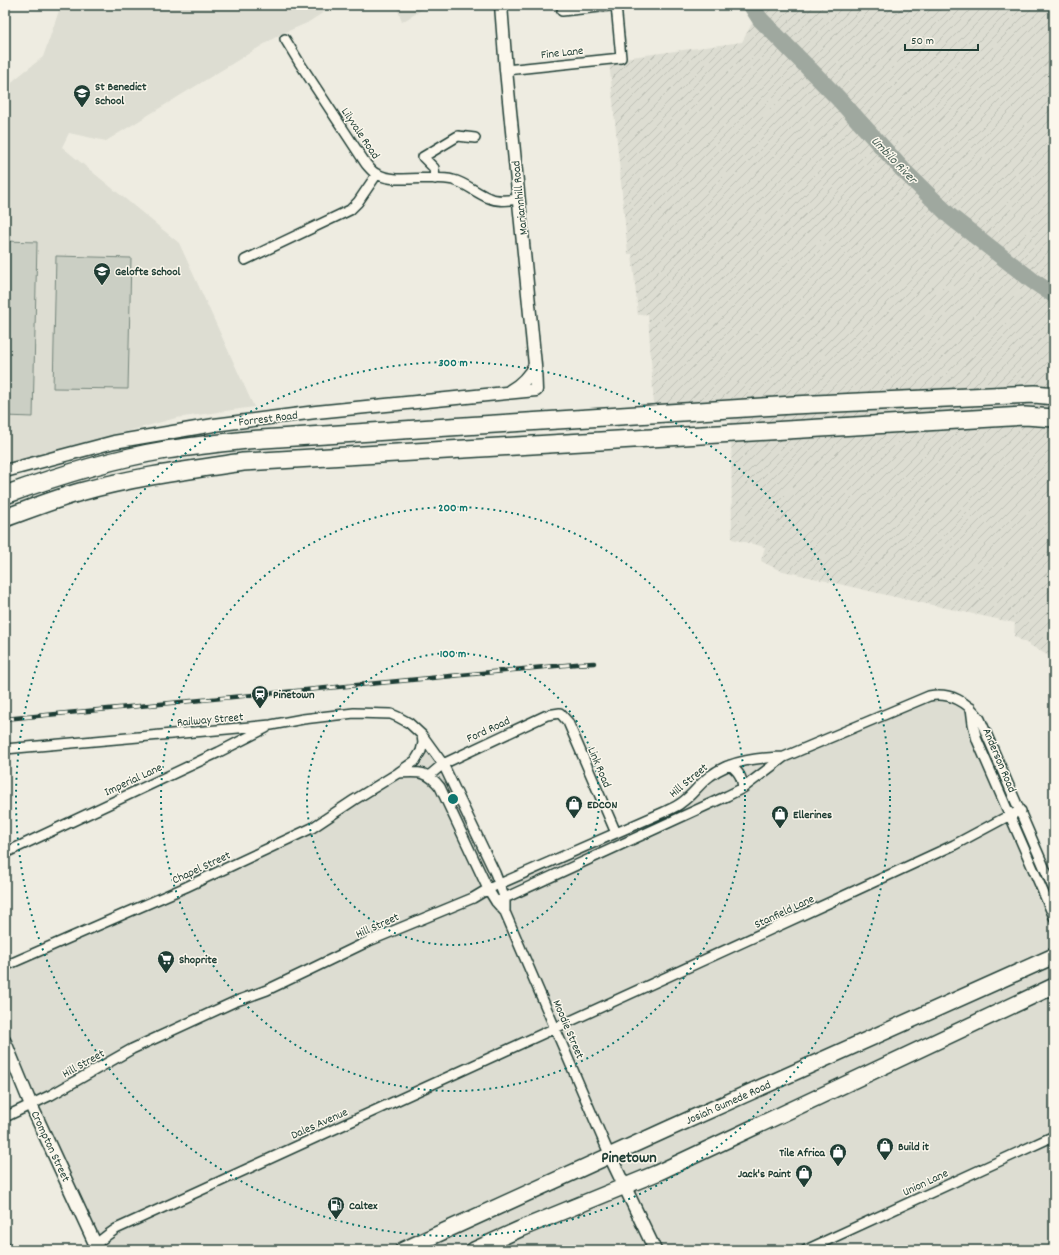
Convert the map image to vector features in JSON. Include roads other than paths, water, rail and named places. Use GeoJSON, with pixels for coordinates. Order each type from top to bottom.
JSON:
{"type":"FeatureCollection","features":[{"type":"Feature","properties":{"kind":"highway"},"geometry":{"type":"LineString","coordinates":[[5,495],[73,472],[125,458],[165,450],[247,440],[793,405],[1035,394],[1054,396]]}},
{"type":"Feature","properties":{"kind":"highway"},"geometry":{"type":"LineString","coordinates":[[5,518],[80,492],[126,481],[164,473],[243,462],[1025,416],[1054,418]]}},
{"type":"Feature","properties":{"kind":"highway"},"geometry":{"type":"LineString","coordinates":[[5,485],[18,480],[93,461],[125,458]]}},
{"type":"Feature","properties":{"kind":"main road","name":"Josiah Gumede Road"},"geometry":{"type":"LineString","coordinates":[[403,1250],[1054,956]]}},
{"type":"Feature","properties":{"kind":"main road"},"geometry":{"type":"LineString","coordinates":[[474,1250],[520,1229],[626,1186],[754,1128],[812,1099],[1054,986]]}},
{"type":"Feature","properties":{"kind":"street","name":"Mariannhill Road"},"geometry":{"type":"LineString","coordinates":[[501,5],[535,365],[536,390]]}},
{"type":"Feature","properties":{"kind":"street","name":"Fine Lane"},"geometry":{"type":"LineString","coordinates":[[506,70],[621,58],[617,5]]}},
{"type":"Feature","properties":{"kind":"street"},"geometry":{"type":"LineString","coordinates":[[562,11],[617,5]]}},
{"type":"Feature","properties":{"kind":"street","name":"Lilyvale Road"},"geometry":{"type":"LineString","coordinates":[[285,39],[366,164],[377,174],[395,178],[435,178],[454,180],[489,198],[497,200],[519,199]]}},
{"type":"Feature","properties":{"kind":"street"},"geometry":{"type":"LineString","coordinates":[[435,178],[434,168],[423,157],[458,136],[475,138]]}},
{"type":"Feature","properties":{"kind":"street"},"geometry":{"type":"LineString","coordinates":[[245,260],[350,210],[358,202],[377,174]]}},
{"type":"Feature","properties":{"kind":"street"},"geometry":{"type":"LineString","coordinates":[[508,393],[528,378],[535,365]]}},
{"type":"Feature","properties":{"kind":"street","name":"Forrest Road"},"geometry":{"type":"LineString","coordinates":[[5,471],[114,442],[214,426],[316,412],[536,390]]}},
{"type":"Feature","properties":{"kind":"street","name":"Hill Street"},"geometry":{"type":"LineString","coordinates":[[496,902],[743,788],[784,757],[929,696],[944,694],[962,701],[971,708]]}},
{"type":"Feature","properties":{"kind":"street","name":"Anderson Road"},"geometry":{"type":"LineString","coordinates":[[971,708],[983,725],[1054,890]]}},
{"type":"Feature","properties":{"kind":"street","name":"Anderson Road"},"geometry":{"type":"LineString","coordinates":[[971,708],[977,740],[1054,917]]}},
{"type":"Feature","properties":{"kind":"street","name":"Railway Street"},"geometry":{"type":"LineString","coordinates":[[5,749],[271,725],[303,719],[354,713],[386,714],[398,717],[409,723],[422,735],[443,764]]}},
{"type":"Feature","properties":{"kind":"street","name":"Ford Road"},"geometry":{"type":"LineString","coordinates":[[430,775],[443,764],[547,715],[560,713]]}},
{"type":"Feature","properties":{"kind":"street","name":"Link Road"},"geometry":{"type":"LineString","coordinates":[[560,713],[568,722],[616,833]]}},
{"type":"Feature","properties":{"kind":"street","name":"Imperial Lane"},"geometry":{"type":"LineString","coordinates":[[5,853],[219,752],[271,725]]}},
{"type":"Feature","properties":{"kind":"street","name":"Chapel Street"},"geometry":{"type":"LineString","coordinates":[[5,966],[186,887],[312,828],[415,761],[419,756],[422,746],[422,735]]}},
{"type":"Feature","properties":{"kind":"street","name":"Hill Street"},"geometry":{"type":"LineString","coordinates":[[5,1117],[31,1105],[139,1046],[234,1002],[267,990],[369,941],[473,898],[499,884],[664,812],[680,804],[710,776],[719,770],[730,765],[755,759],[784,757]]}},
{"type":"Feature","properties":{"kind":"street"},"geometry":{"type":"LineString","coordinates":[[443,764],[506,898]]}},
{"type":"Feature","properties":{"kind":"street"},"geometry":{"type":"LineString","coordinates":[[730,765],[740,775],[743,788]]}},
{"type":"Feature","properties":{"kind":"street"},"geometry":{"type":"LineString","coordinates":[[398,773],[413,772],[430,775]]}},
{"type":"Feature","properties":{"kind":"street","name":"Moodie Street"},"geometry":{"type":"LineString","coordinates":[[430,775],[443,792],[488,889],[496,902],[505,912],[610,1156]]}},
{"type":"Feature","properties":{"kind":"street","name":"Stanfield Lane"},"geometry":{"type":"LineString","coordinates":[[556,1028],[954,845],[1010,815],[1021,811]]}},
{"type":"Feature","properties":{"kind":"street","name":"Moodie Street"},"geometry":{"type":"LineString","coordinates":[[505,912],[506,898]]}},
{"type":"Feature","properties":{"kind":"street","name":"Dales Avenue"},"geometry":{"type":"LineString","coordinates":[[95,1248],[116,1229],[556,1028]]}},
{"type":"Feature","properties":{"kind":"street","name":"Crompton Street"},"geometry":{"type":"LineString","coordinates":[[5,1042],[31,1105],[95,1248]]}},
{"type":"Feature","properties":{"kind":"street","name":"Union Lane"},"geometry":{"type":"LineString","coordinates":[[806,1250],[1054,1136]]}},
{"type":"Feature","properties":{"kind":"street"},"geometry":{"type":"LineString","coordinates":[[610,1156],[626,1186],[655,1250]]}},
{"type":"Feature","properties":{"kind":"street"},"geometry":{"type":"LineString","coordinates":[[5,1246],[7,1250]]}},
{"type":"Feature","properties":{"kind":"waterway","name":"Umbilo River"},"geometry":{"type":"LineString","coordinates":[[751,5],[760,19],[838,98],[903,170],[951,217],[1033,281],[1054,295]]}},
{"type":"Feature","properties":{"kind":"railway"},"geometry":{"type":"LineString","coordinates":[[5,719],[594,663]]}},
{"type":"Feature","properties":{"kind":"place","name":"St Benedict School"},"geometry":{"type":"Point","coordinates":[82,108]}},
{"type":"Feature","properties":{"kind":"place","name":"Gelofte School"},"geometry":{"type":"Point","coordinates":[102,286]}},
{"type":"Feature","properties":{"kind":"place","name":"Pinetown"},"geometry":{"type":"Point","coordinates":[260,709]}},
{"type":"Feature","properties":{"kind":"place","name":"EDCON"},"geometry":{"type":"Point","coordinates":[574,819]}},
{"type":"Feature","properties":{"kind":"place","name":"Ellerines"},"geometry":{"type":"Point","coordinates":[780,829]}},
{"type":"Feature","properties":{"kind":"place","name":"Shoprite"},"geometry":{"type":"Point","coordinates":[166,974]}},
{"type":"Feature","properties":{"kind":"place","name":"Build it"},"geometry":{"type":"Point","coordinates":[885,1161]}},
{"type":"Feature","properties":{"kind":"place","name":"Tile Africa"},"geometry":{"type":"Point","coordinates":[838,1167]}},
{"type":"Feature","properties":{"kind":"place","name":"Jack's Paint"},"geometry":{"type":"Point","coordinates":[804,1188]}},
{"type":"Feature","properties":{"kind":"place","name":"Caltex"},"geometry":{"type":"Point","coordinates":[336,1220]}},
{"type":"Feature","properties":{"kind":"district","name":"Pinetown"},"geometry":{"type":"Point","coordinates":[629,1156]}}]}
